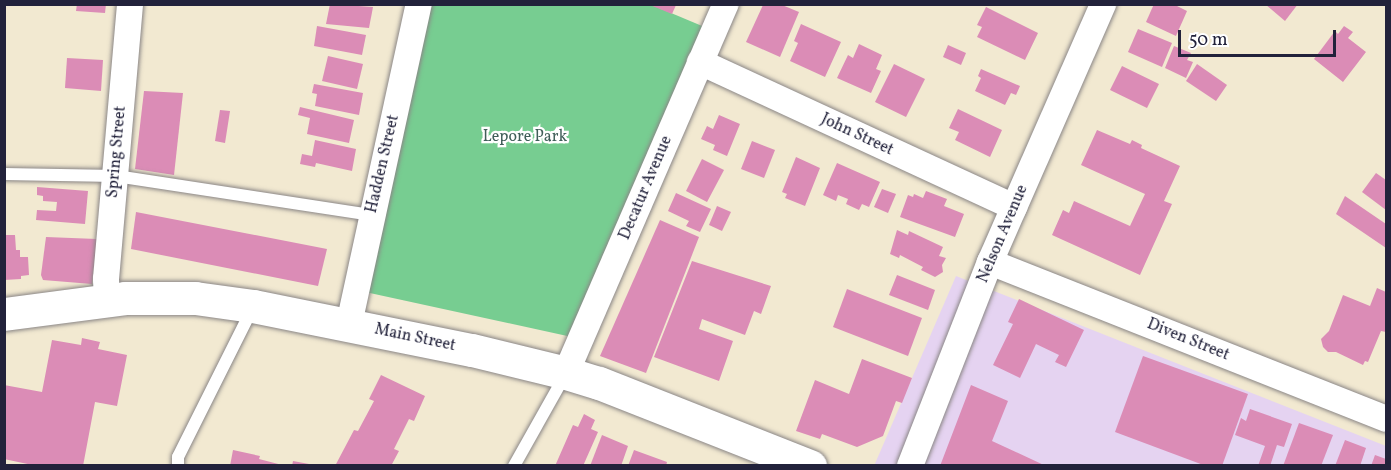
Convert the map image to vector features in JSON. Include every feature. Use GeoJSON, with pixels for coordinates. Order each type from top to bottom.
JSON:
{"type":"FeatureCollection","features":[{"type":"Feature","properties":{"kind":"main road","name":"Main Street"},"geometry":{"type":"LineString","coordinates":[[4,314],[107,299],[195,298],[253,306],[349,324],[566,373],[609,387],[810,465]]}},
{"type":"Feature","properties":{"kind":"street","name":"Spring Street"},"geometry":{"type":"LineString","coordinates":[[107,299],[106,279],[130,4]]}},
{"type":"Feature","properties":{"kind":"street","name":"Hadden Street"},"geometry":{"type":"LineString","coordinates":[[349,324],[419,4]]}},
{"type":"Feature","properties":{"kind":"street","name":"Decatur Avenue"},"geometry":{"type":"LineString","coordinates":[[566,373],[726,4]]}},
{"type":"Feature","properties":{"kind":"street","name":"Nelson Avenue"},"geometry":{"type":"LineString","coordinates":[[910,465],[990,262],[1103,4]]}},
{"type":"Feature","properties":{"kind":"street","name":"John Street"},"geometry":{"type":"LineString","coordinates":[[700,62],[1014,207]]}},
{"type":"Feature","properties":{"kind":"street","name":"Diven Street"},"geometry":{"type":"LineString","coordinates":[[990,262],[1386,419]]}},
{"type":"Feature","properties":{"kind":"lane"},"geometry":{"type":"LineString","coordinates":[[4,174],[116,176],[372,215]]}},
{"type":"Feature","properties":{"kind":"lane"},"geometry":{"type":"LineString","coordinates":[[178,465],[178,457],[253,306]]}},
{"type":"Feature","properties":{"kind":"lane"},"geometry":{"type":"LineString","coordinates":[[514,465],[566,373]]}},
{"type":"Feature","properties":{"kind":"shaded area"},"geometry":{"type":"Polygon","coordinates":[[[956,276],[1386,446],[1386,466],[874,466],[956,276]]]}},
{"type":"Feature","properties":{"kind":"green space","name":"Lepore Park"},"geometry":{"type":"Polygon","coordinates":[[[419,5],[652,5],[714,31],[581,339],[356,290],[419,5]]]}},
{"type":"Feature","properties":{"kind":"building"},"geometry":{"type":"Polygon","coordinates":[[[77,4],[106,4],[105,13],[76,11],[77,4]]]}},
{"type":"Feature","properties":{"kind":"building"},"geometry":{"type":"Polygon","coordinates":[[[330,4],[373,7],[369,28],[326,24],[330,4]]]}},
{"type":"Feature","properties":{"kind":"building"},"geometry":{"type":"Polygon","coordinates":[[[1154,4],[1173,4],[1187,11],[1176,36],[1146,22],[1154,4]]]}},
{"type":"Feature","properties":{"kind":"building"},"geometry":{"type":"Polygon","coordinates":[[[1265,4],[1298,4],[1285,21],[1265,4]]]}},
{"type":"Feature","properties":{"kind":"building"},"geometry":{"type":"Polygon","coordinates":[[[650,5],[676,5],[672,14],[650,5]]]}},
{"type":"Feature","properties":{"kind":"building"},"geometry":{"type":"Polygon","coordinates":[[[763,5],[782,5],[799,12],[780,57],[746,42],[763,5]]]}},
{"type":"Feature","properties":{"kind":"building"},"geometry":{"type":"Polygon","coordinates":[[[986,7],[1038,33],[1025,60],[977,37],[982,27],[977,25],[986,7]]]}},
{"type":"Feature","properties":{"kind":"building"},"geometry":{"type":"Polygon","coordinates":[[[801,24],[841,42],[825,77],[790,61],[798,43],[794,41],[801,24]]]}},
{"type":"Feature","properties":{"kind":"building"},"geometry":{"type":"Polygon","coordinates":[[[317,26],[366,35],[362,55],[314,46],[317,26]]]}},
{"type":"Feature","properties":{"kind":"building"},"geometry":{"type":"Polygon","coordinates":[[[1344,26],[1353,32],[1348,38],[1366,52],[1343,82],[1314,59],[1335,31],[1338,34],[1344,26]]]}},
{"type":"Feature","properties":{"kind":"building"},"geometry":{"type":"Polygon","coordinates":[[[1138,29],[1172,43],[1162,67],[1128,52],[1138,29]]]}},
{"type":"Feature","properties":{"kind":"building"},"geometry":{"type":"Polygon","coordinates":[[[859,44],[882,55],[876,69],[881,71],[871,93],[837,78],[848,55],[853,58],[859,44]]]}},
{"type":"Feature","properties":{"kind":"building"},"geometry":{"type":"Polygon","coordinates":[[[948,45],[966,53],[961,65],[943,57],[948,45]]]}},
{"type":"Feature","properties":{"kind":"building"},"geometry":{"type":"Polygon","coordinates":[[[1174,46],[1191,53],[1187,60],[1193,62],[1186,78],[1165,68],[1174,46]]]}},
{"type":"Feature","properties":{"kind":"building"},"geometry":{"type":"Polygon","coordinates":[[[328,56],[363,64],[357,89],[322,81],[328,56]]]}},
{"type":"Feature","properties":{"kind":"building"},"geometry":{"type":"Polygon","coordinates":[[[67,58],[103,60],[101,91],[65,88],[67,58]]]}},
{"type":"Feature","properties":{"kind":"building"},"geometry":{"type":"Polygon","coordinates":[[[894,64],[925,79],[906,117],[875,102],[894,64]]]}},
{"type":"Feature","properties":{"kind":"building"},"geometry":{"type":"Polygon","coordinates":[[[1197,64],[1227,85],[1216,101],[1186,81],[1197,64]]]}},
{"type":"Feature","properties":{"kind":"building"},"geometry":{"type":"Polygon","coordinates":[[[1122,66],[1159,84],[1147,108],[1110,90],[1122,66]]]}},
{"type":"Feature","properties":{"kind":"building"},"geometry":{"type":"Polygon","coordinates":[[[981,69],[1020,86],[1016,95],[1011,93],[1005,105],[975,91],[981,78],[978,76],[981,69]]]}},
{"type":"Feature","properties":{"kind":"building"},"geometry":{"type":"Polygon","coordinates":[[[314,84],[363,93],[359,115],[315,106],[317,94],[312,93],[314,84]]]}},
{"type":"Feature","properties":{"kind":"building"},"geometry":{"type":"Polygon","coordinates":[[[144,91],[183,93],[174,175],[135,169],[144,91]]]}},
{"type":"Feature","properties":{"kind":"building"},"geometry":{"type":"Polygon","coordinates":[[[300,107],[354,120],[349,143],[307,134],[310,118],[298,115],[300,107]]]}},
{"type":"Feature","properties":{"kind":"building"},"geometry":{"type":"Polygon","coordinates":[[[958,109],[1002,130],[990,157],[955,140],[959,132],[949,128],[958,109]]]}},
{"type":"Feature","properties":{"kind":"building"},"geometry":{"type":"Polygon","coordinates":[[[220,110],[230,111],[225,143],[215,141],[220,110]]]}},
{"type":"Feature","properties":{"kind":"building"},"geometry":{"type":"Polygon","coordinates":[[[719,115],[740,124],[727,156],[713,150],[715,145],[701,139],[707,126],[713,129],[719,115]]]}},
{"type":"Feature","properties":{"kind":"building"},"geometry":{"type":"Polygon","coordinates":[[[1097,130],[1130,144],[1132,140],[1142,145],[1141,148],[1180,166],[1164,201],[1172,204],[1140,275],[1052,235],[1063,210],[1069,213],[1074,201],[1130,226],[1145,194],[1081,165],[1097,130]]]}},
{"type":"Feature","properties":{"kind":"building"},"geometry":{"type":"Polygon","coordinates":[[[315,140],[356,149],[352,171],[316,163],[315,167],[300,164],[302,154],[312,156],[315,140]]]}},
{"type":"Feature","properties":{"kind":"building"},"geometry":{"type":"Polygon","coordinates":[[[752,141],[775,150],[764,178],[741,169],[752,141]]]}},
{"type":"Feature","properties":{"kind":"building"},"geometry":{"type":"Polygon","coordinates":[[[796,157],[820,168],[805,206],[785,198],[787,194],[782,192],[796,157]]]}},
{"type":"Feature","properties":{"kind":"building"},"geometry":{"type":"Polygon","coordinates":[[[702,159],[724,170],[707,202],[686,191],[702,159]]]}},
{"type":"Feature","properties":{"kind":"building"},"geometry":{"type":"Polygon","coordinates":[[[837,163],[880,182],[869,207],[862,204],[859,210],[846,204],[848,199],[838,195],[836,201],[823,195],[837,163]]]}},
{"type":"Feature","properties":{"kind":"building"},"geometry":{"type":"Polygon","coordinates":[[[1376,173],[1386,180],[1386,210],[1362,192],[1376,173]]]}},
{"type":"Feature","properties":{"kind":"building"},"geometry":{"type":"Polygon","coordinates":[[[37,187],[88,191],[85,224],[36,220],[37,210],[56,211],[57,202],[43,201],[43,196],[37,195],[37,187]]]}},
{"type":"Feature","properties":{"kind":"building"},"geometry":{"type":"Polygon","coordinates":[[[882,189],[896,194],[888,213],[874,207],[882,189]]]}},
{"type":"Feature","properties":{"kind":"building"},"geometry":{"type":"Polygon","coordinates":[[[926,191],[947,199],[944,206],[964,214],[955,237],[900,217],[908,195],[913,197],[914,194],[923,198],[926,191]]]}},
{"type":"Feature","properties":{"kind":"building"},"geometry":{"type":"Polygon","coordinates":[[[676,193],[711,209],[700,232],[686,226],[689,221],[668,211],[676,193]]]}},
{"type":"Feature","properties":{"kind":"building"},"geometry":{"type":"Polygon","coordinates":[[[1345,196],[1386,224],[1386,248],[1336,214],[1345,196]]]}},
{"type":"Feature","properties":{"kind":"building"},"geometry":{"type":"Polygon","coordinates":[[[717,206],[731,212],[722,231],[709,225],[717,206]]]}},
{"type":"Feature","properties":{"kind":"building"},"geometry":{"type":"Polygon","coordinates":[[[136,212],[327,249],[318,286],[131,249],[136,212]]]}},
{"type":"Feature","properties":{"kind":"building"},"geometry":{"type":"Polygon","coordinates":[[[660,220],[699,237],[646,373],[600,356],[660,220]]]}},
{"type":"Feature","properties":{"kind":"building"},"geometry":{"type":"Polygon","coordinates":[[[897,230],[908,235],[909,231],[943,247],[939,256],[946,258],[942,265],[943,272],[935,277],[921,270],[923,267],[900,255],[899,258],[890,254],[897,230]]]}},
{"type":"Feature","properties":{"kind":"building"},"geometry":{"type":"Polygon","coordinates":[[[4,235],[15,235],[16,250],[20,250],[20,257],[28,257],[29,275],[21,276],[21,279],[4,280],[4,235]]]}},
{"type":"Feature","properties":{"kind":"building"},"geometry":{"type":"Polygon","coordinates":[[[46,237],[97,239],[92,284],[43,280],[41,275],[46,237]]]}},
{"type":"Feature","properties":{"kind":"building"},"geometry":{"type":"Polygon","coordinates":[[[692,261],[771,286],[761,314],[754,311],[745,335],[702,319],[699,329],[733,341],[719,381],[654,357],[692,261]]]}},
{"type":"Feature","properties":{"kind":"building"},"geometry":{"type":"Polygon","coordinates":[[[897,275],[935,290],[928,310],[889,295],[897,275]]]}},
{"type":"Feature","properties":{"kind":"building"},"geometry":{"type":"Polygon","coordinates":[[[1377,288],[1386,292],[1386,332],[1381,331],[1368,362],[1365,361],[1363,365],[1336,352],[1328,352],[1323,347],[1321,339],[1329,331],[1343,295],[1370,306],[1377,288]]]}},
{"type":"Feature","properties":{"kind":"building"},"geometry":{"type":"Polygon","coordinates":[[[847,289],[922,318],[908,356],[833,327],[847,289]]]}},
{"type":"Feature","properties":{"kind":"building"},"geometry":{"type":"Polygon","coordinates":[[[1019,299],[1084,330],[1066,367],[1055,362],[1059,355],[1036,344],[1020,378],[993,365],[1013,324],[1008,322],[1019,299]]]}},
{"type":"Feature","properties":{"kind":"building"},"geometry":{"type":"Polygon","coordinates":[[[82,338],[100,342],[98,349],[127,355],[117,406],[95,402],[83,466],[37,466],[4,459],[4,385],[42,392],[52,340],[81,345],[82,338]]]}},
{"type":"Feature","properties":{"kind":"building"},"geometry":{"type":"Polygon","coordinates":[[[1143,356],[1248,394],[1222,466],[1206,466],[1115,432],[1143,356]]]}},
{"type":"Feature","properties":{"kind":"building"},"geometry":{"type":"Polygon","coordinates":[[[862,359],[912,378],[902,403],[896,401],[883,436],[857,447],[822,434],[820,439],[796,431],[815,380],[849,394],[862,359]]]}},
{"type":"Feature","properties":{"kind":"building"},"geometry":{"type":"Polygon","coordinates":[[[381,375],[425,396],[414,421],[409,419],[394,449],[399,451],[391,466],[335,466],[354,430],[358,431],[374,401],[369,399],[381,375]]]}},
{"type":"Feature","properties":{"kind":"building"},"geometry":{"type":"Polygon","coordinates":[[[971,385],[1008,401],[992,441],[1046,466],[940,466],[971,385]]]}},
{"type":"Feature","properties":{"kind":"building"},"geometry":{"type":"Polygon","coordinates":[[[1250,409],[1292,424],[1284,447],[1277,445],[1270,466],[1258,466],[1265,446],[1235,435],[1241,418],[1246,421],[1250,409]]]}},
{"type":"Feature","properties":{"kind":"building"},"geometry":{"type":"Polygon","coordinates":[[[584,414],[595,420],[591,429],[598,432],[583,466],[555,466],[573,425],[578,427],[584,414]]]}},
{"type":"Feature","properties":{"kind":"building"},"geometry":{"type":"Polygon","coordinates":[[[1299,423],[1333,435],[1321,466],[1283,466],[1299,423]]]}},
{"type":"Feature","properties":{"kind":"building"},"geometry":{"type":"Polygon","coordinates":[[[602,435],[628,446],[621,466],[590,466],[602,435]]]}},
{"type":"Feature","properties":{"kind":"building"},"geometry":{"type":"Polygon","coordinates":[[[1345,440],[1366,448],[1360,466],[1335,466],[1345,440]]]}},
{"type":"Feature","properties":{"kind":"building"},"geometry":{"type":"Polygon","coordinates":[[[233,450],[260,456],[259,459],[286,466],[230,466],[233,450]]]}},
{"type":"Feature","properties":{"kind":"building"},"geometry":{"type":"Polygon","coordinates":[[[634,450],[667,462],[666,466],[628,466],[634,450]]]}},
{"type":"Feature","properties":{"kind":"building"},"geometry":{"type":"Polygon","coordinates":[[[1375,455],[1386,459],[1386,466],[1371,466],[1375,455]]]}},
{"type":"Feature","properties":{"kind":"building"},"geometry":{"type":"Polygon","coordinates":[[[293,461],[309,464],[309,466],[292,466],[293,461]]]}}]}
